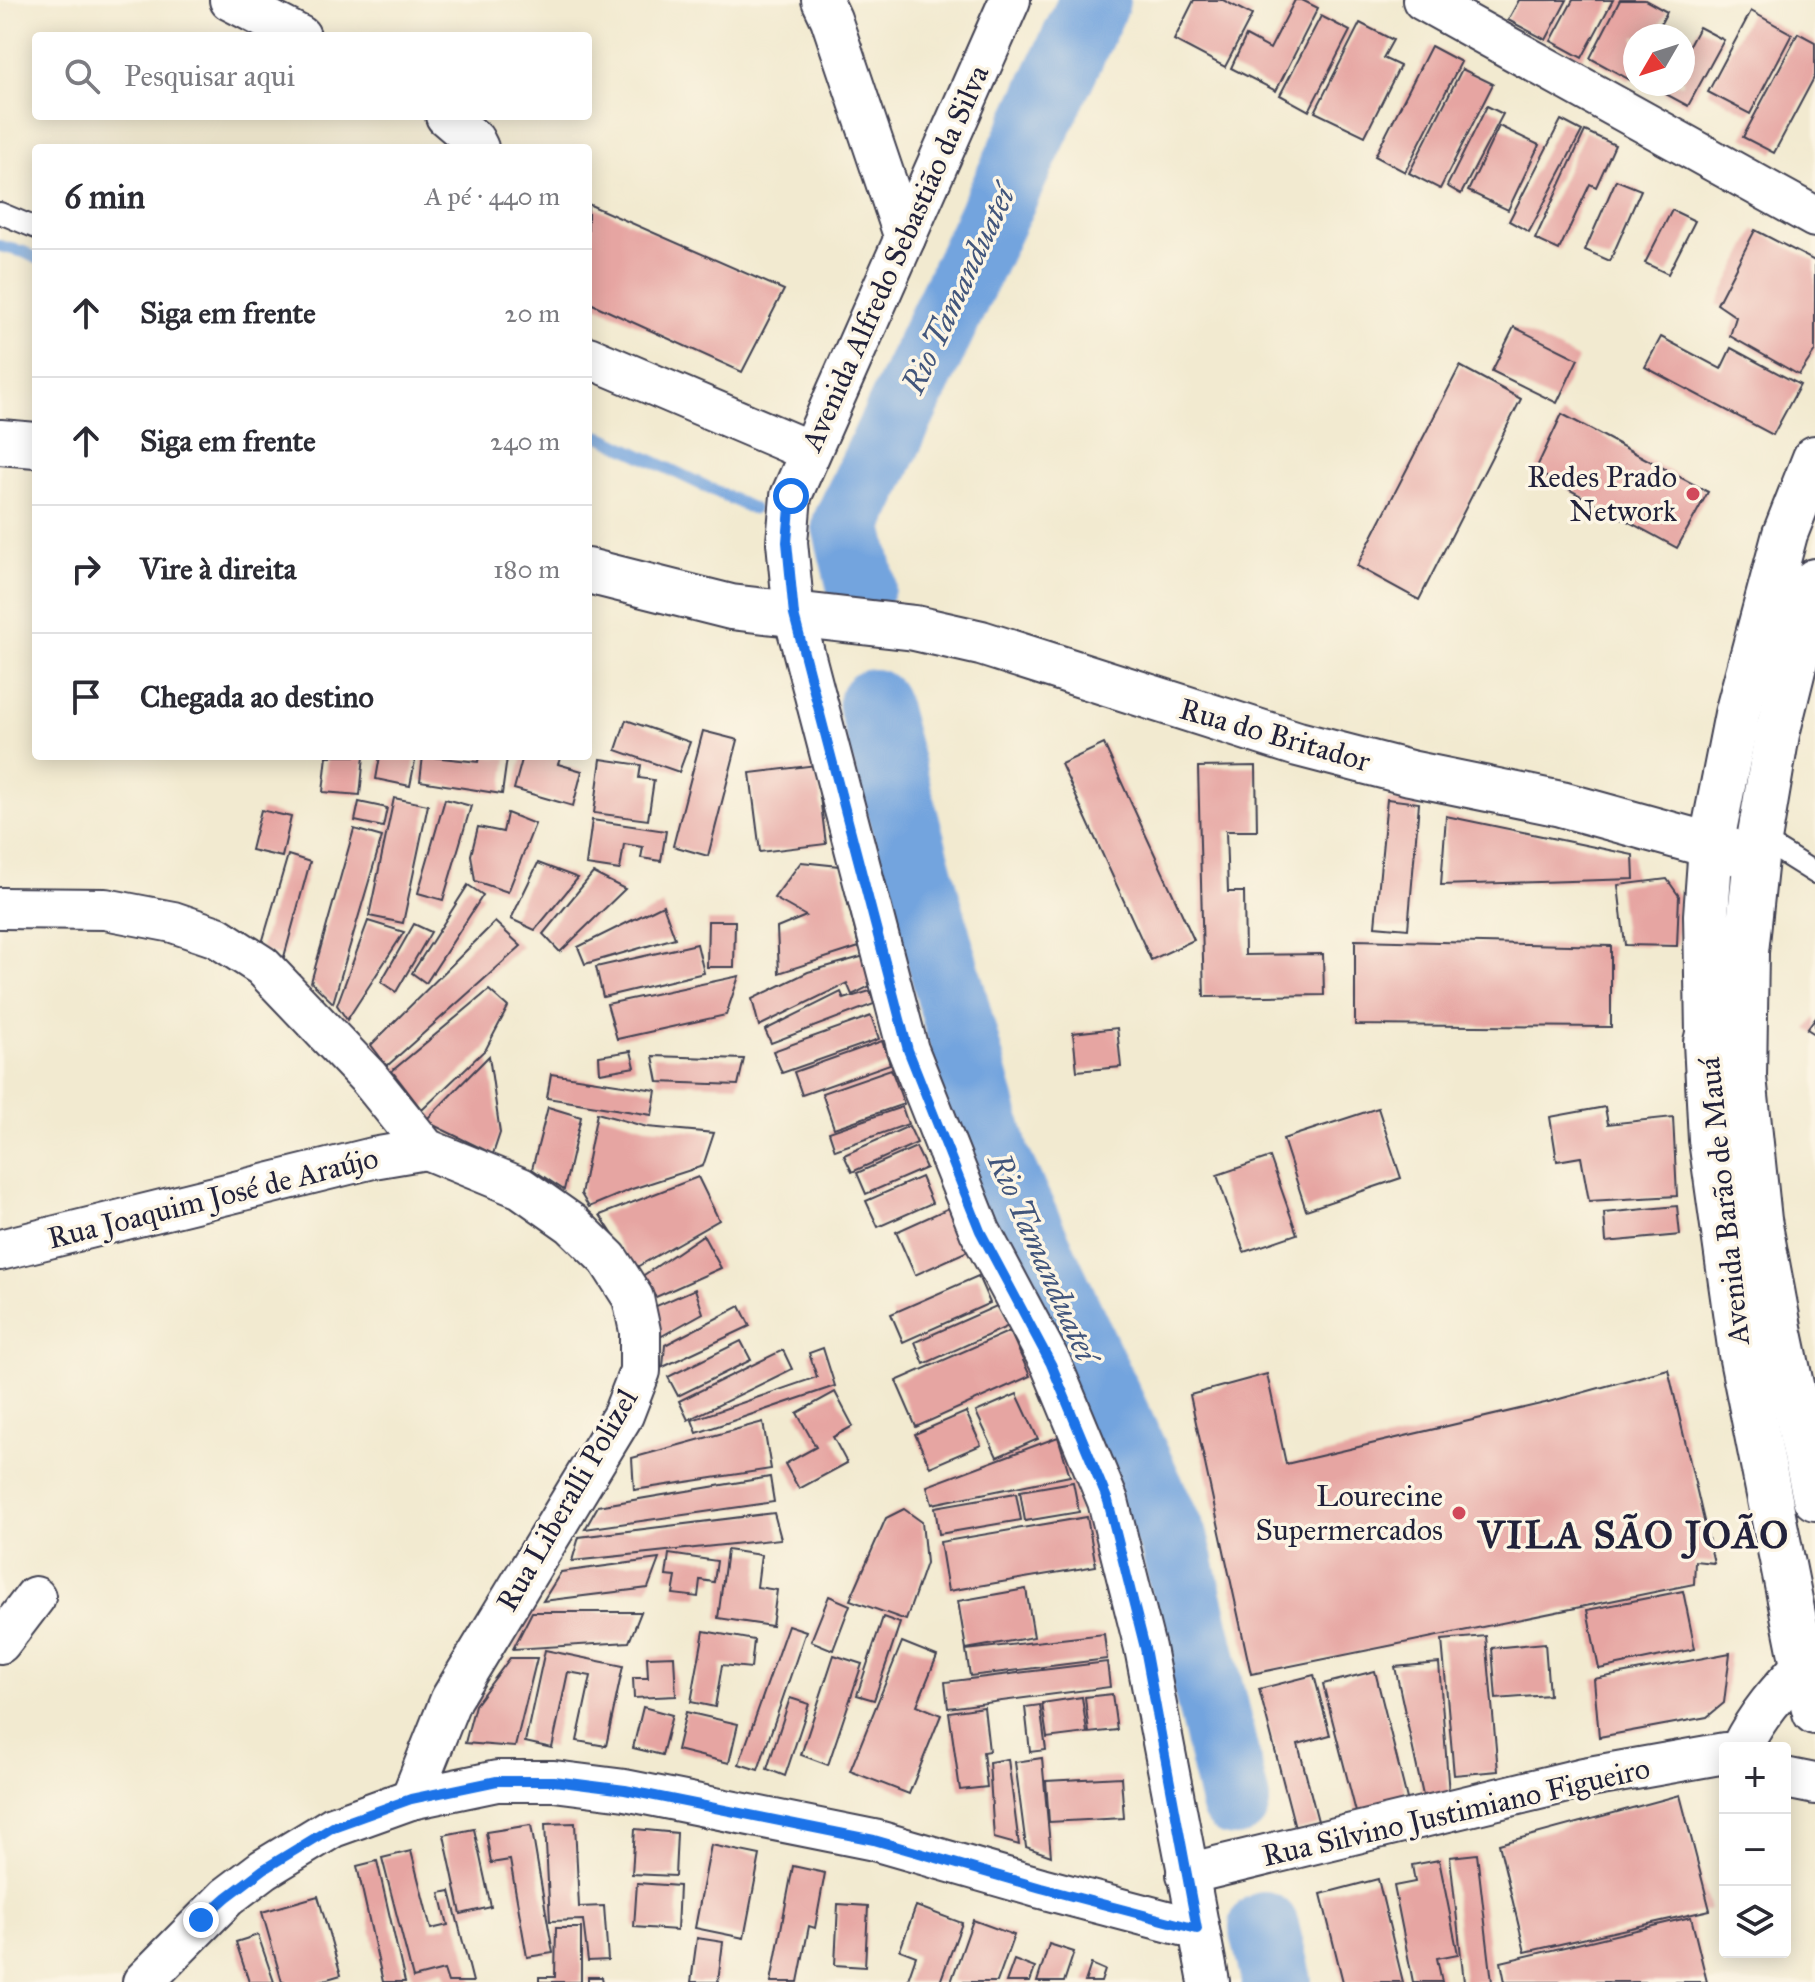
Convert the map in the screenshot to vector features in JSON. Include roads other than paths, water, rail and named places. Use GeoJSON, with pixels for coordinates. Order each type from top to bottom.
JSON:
{"type":"FeatureCollection","features":[{"type":"Feature","properties":{"kind":"main road"},"geometry":{"type":"LineString","coordinates":[[0,442],[32,445]]}},
{"type":"Feature","properties":{"kind":"main road","name":"Avenida Barão de Mauá"},"geometry":{"type":"LineString","coordinates":[[1815,458],[1785,534],[1737,714],[1711,846],[1706,915],[1706,1042],[1711,1140],[1741,1354],[1815,1712]]}},
{"type":"Feature","properties":{"kind":"main road","name":"Rua do Britador"},"geometry":{"type":"LineString","coordinates":[[592,572],[731,607],[915,628],[981,643],[1298,744],[1410,773],[1561,804],[1711,846],[1758,848]]}},
{"type":"Feature","properties":{"kind":"main road","name":"Avenida Barão de Mauá"},"geometry":{"type":"LineString","coordinates":[[1815,581],[1777,734],[1758,848],[1746,952],[1744,1077],[1759,1220],[1815,1498]]}},
{"type":"Feature","properties":{"kind":"main road"},"geometry":{"type":"LineString","coordinates":[[1741,1354],[1747,1355],[1756,1365],[1788,1469],[1815,1517]]}},
{"type":"Feature","properties":{"kind":"street"},"geometry":{"type":"LineString","coordinates":[[230,0],[292,32]]}},
{"type":"Feature","properties":{"kind":"street"},"geometry":{"type":"LineString","coordinates":[[822,0],[905,238]]}},
{"type":"Feature","properties":{"kind":"street","name":"Avenida Alfredo Sebastião da Silva"},"geometry":{"type":"LineString","coordinates":[[1010,0],[791,496],[787,542],[794,615],[908,1050],[980,1231],[1051,1364],[1108,1501],[1145,1648],[1209,1982]]}},
{"type":"Feature","properties":{"kind":"street"},"geometry":{"type":"LineString","coordinates":[[1423,0],[1815,217]]}},
{"type":"Feature","properties":{"kind":"street"},"geometry":{"type":"LineString","coordinates":[[451,120],[476,144]]}},
{"type":"Feature","properties":{"kind":"street"},"geometry":{"type":"LineString","coordinates":[[592,359],[809,451]]}},
{"type":"Feature","properties":{"kind":"street"},"geometry":{"type":"LineString","coordinates":[[0,908],[105,909],[173,922],[217,937],[262,966],[368,1077],[426,1149]]}},
{"type":"Feature","properties":{"kind":"street","name":"Rua Joaquim José de Araújo"},"geometry":{"type":"LineString","coordinates":[[0,1250],[373,1158],[426,1149]]}},
{"type":"Feature","properties":{"kind":"street","name":"Rua Liberalli Polizel"},"geometry":{"type":"LineString","coordinates":[[411,1799],[451,1699],[623,1415],[640,1371],[640,1331],[633,1298],[608,1259],[572,1224],[521,1188],[426,1149]]}},
{"type":"Feature","properties":{"kind":"street"},"geometry":{"type":"LineString","coordinates":[[0,1643],[35,1597]]}},
{"type":"Feature","properties":{"kind":"street"},"geometry":{"type":"LineString","coordinates":[[1744,1742],[1774,1694],[1803,1665]]}},
{"type":"Feature","properties":{"kind":"street","name":"Rua Silvino Justimiano Figueiro"},"geometry":{"type":"LineString","coordinates":[[1187,1874],[1584,1778],[1719,1754]]}},
{"type":"Feature","properties":{"kind":"street"},"geometry":{"type":"LineString","coordinates":[[1791,1779],[1815,1784]]}},
{"type":"Feature","properties":{"kind":"street"},"geometry":{"type":"LineString","coordinates":[[143,1982],[210,1912],[264,1869],[333,1827],[411,1799],[497,1781],[554,1781],[625,1790],[874,1840],[1197,1929]]}},
{"type":"Feature","properties":{"kind":"lane"},"geometry":{"type":"LineString","coordinates":[[0,213],[32,226]]}},
{"type":"Feature","properties":{"kind":"lane"},"geometry":{"type":"LineString","coordinates":[[1758,848],[1815,873]]}},
{"type":"Feature","properties":{"kind":"waterway","name":"Rio Tamanduateí"},"geometry":{"type":"LineString","coordinates":[[861,583],[847,525],[1095,0]]}},
{"type":"Feature","properties":{"kind":"waterway"},"geometry":{"type":"LineString","coordinates":[[0,246],[32,256]]}},
{"type":"Feature","properties":{"kind":"waterway"},"geometry":{"type":"LineString","coordinates":[[592,435],[753,509]]}},
{"type":"Feature","properties":{"kind":"waterway","name":"Rio Tamanduateí"},"geometry":{"type":"LineString","coordinates":[[873,704],[995,1158],[1175,1545],[1235,1802]]}},
{"type":"Feature","properties":{"kind":"waterway","name":"Rio Tamanduateí"},"geometry":{"type":"LineString","coordinates":[[1264,1927],[1277,1982]]}},
{"type":"Feature","properties":{"kind":"place","name":"Redes Prado Network"},"geometry":{"type":"Point","coordinates":[1693,494]}},
{"type":"Feature","properties":{"kind":"place","name":"Lourecine Supermercados"},"geometry":{"type":"Point","coordinates":[1459,1513]}},
{"type":"Feature","properties":{"kind":"district","name":"VILA SÃO JOÃO"},"geometry":{"type":"Point","coordinates":[1634,1535]}}]}
